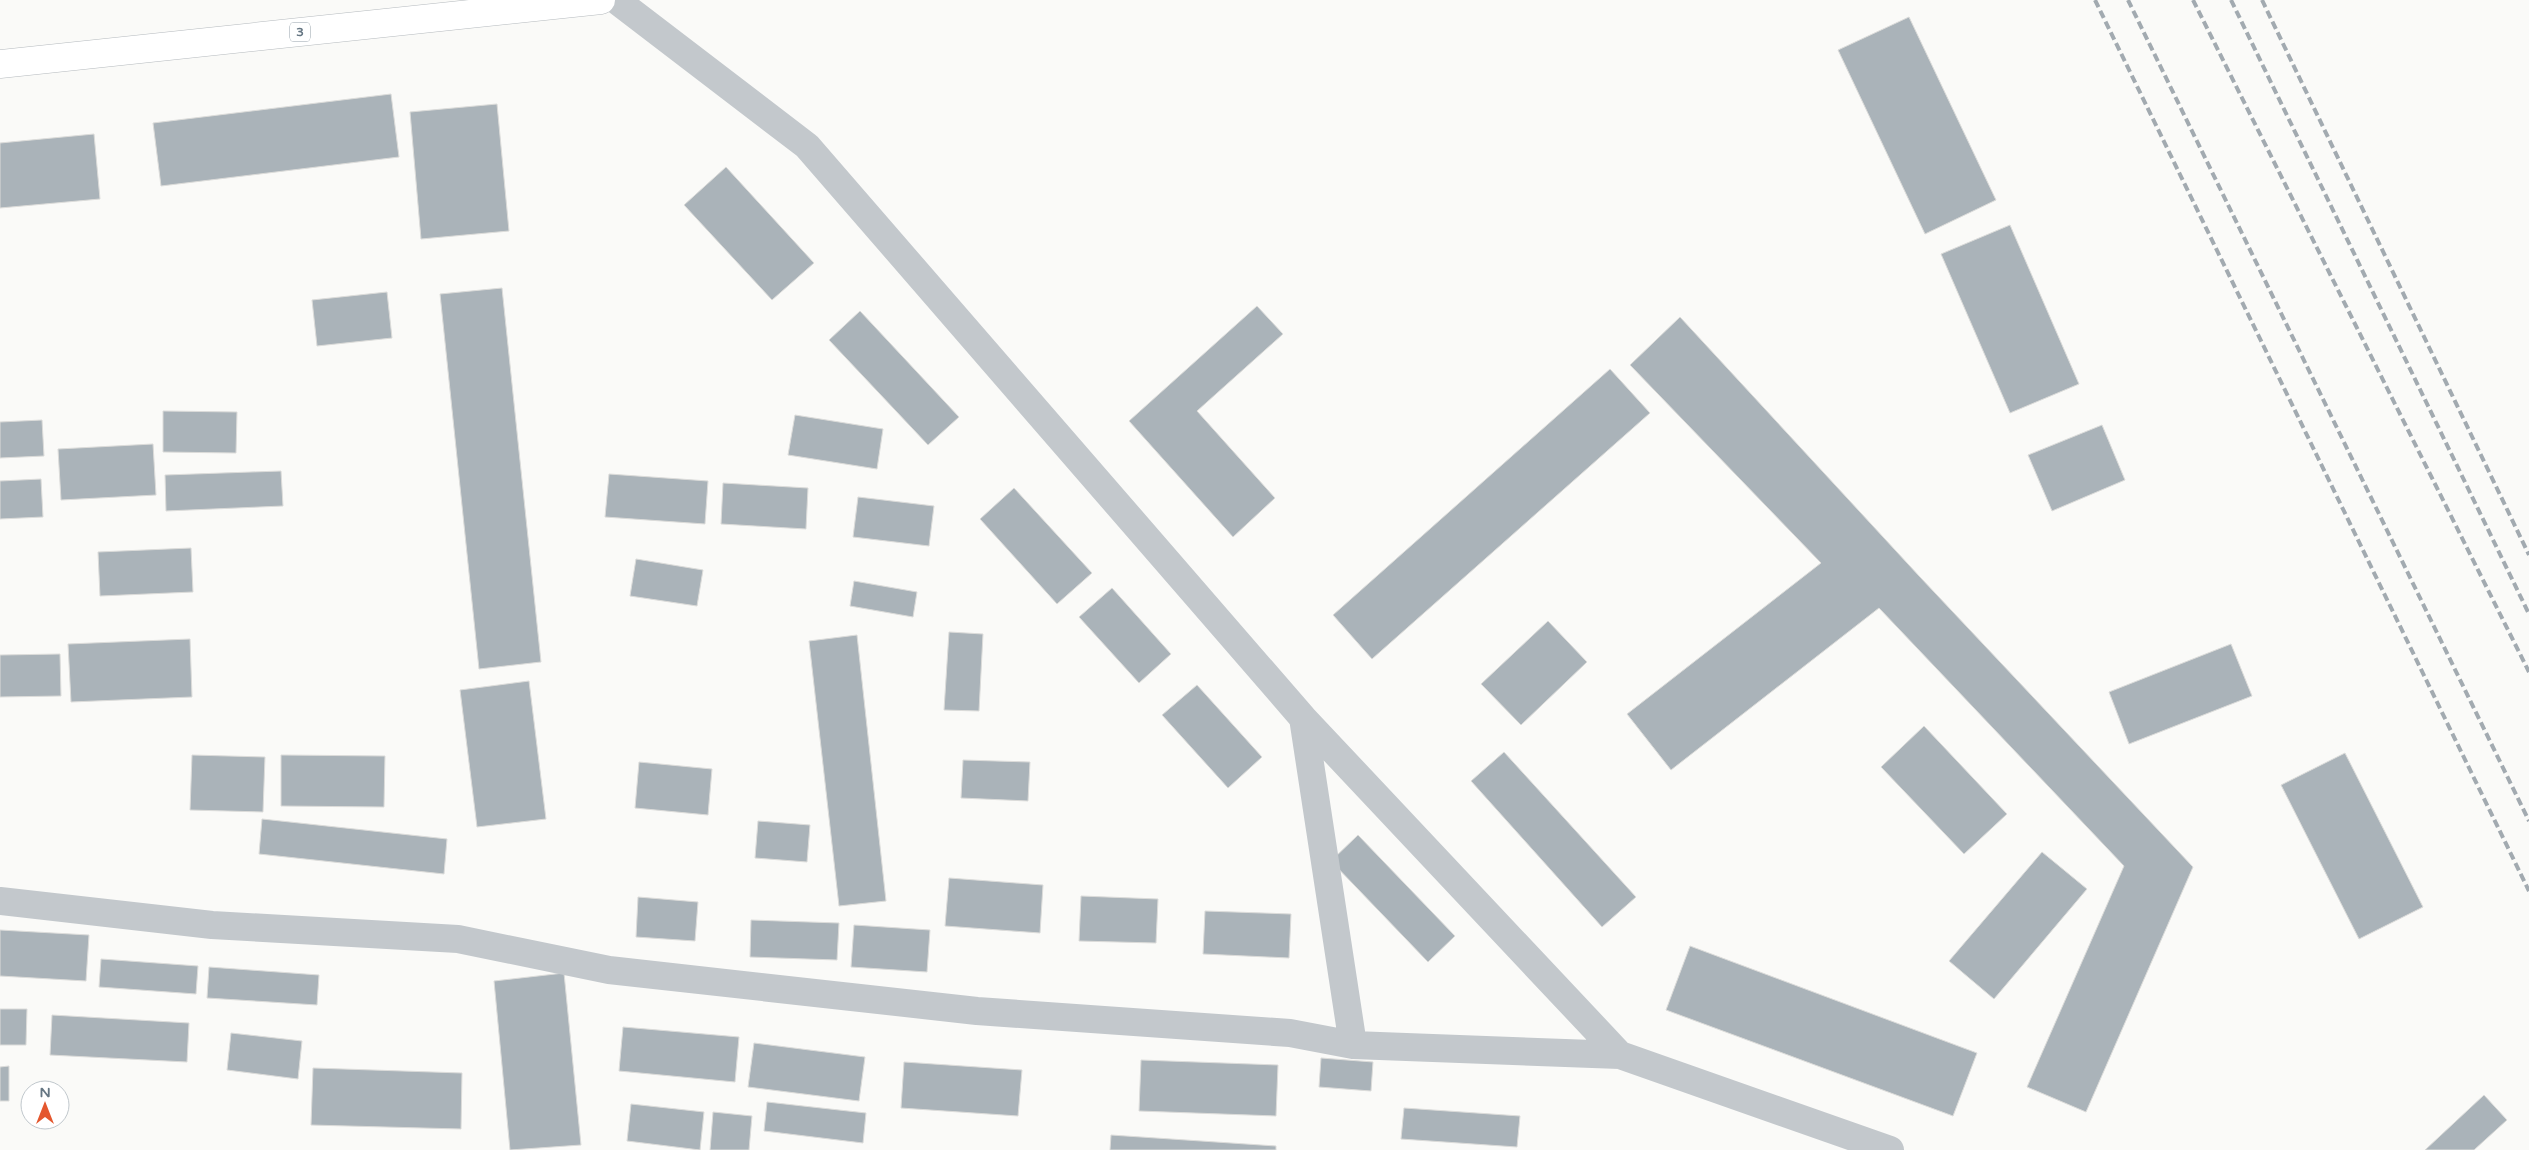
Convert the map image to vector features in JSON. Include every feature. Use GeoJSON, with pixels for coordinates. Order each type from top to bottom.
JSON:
{"type":"FeatureCollection","features":[{"type":"Feature","properties":{"kind":"main road","name":"3"},"geometry":{"type":"LineString","coordinates":[[0,64],[600,0]]}},
{"type":"Feature","properties":{"kind":"street"},"geometry":{"type":"LineString","coordinates":[[616,0],[806,146],[1303,718],[1620,1055]]}},
{"type":"Feature","properties":{"kind":"street"},"geometry":{"type":"LineString","coordinates":[[1303,718],[1353,1045]]}},
{"type":"Feature","properties":{"kind":"street"},"geometry":{"type":"LineString","coordinates":[[0,901],[212,925],[458,940],[609,970],[976,1011],[1290,1033],[1353,1045],[1620,1055],[1890,1150]]}},
{"type":"Feature","properties":{"kind":"building"},"geometry":{"type":"Polygon","coordinates":[[[1909,17],[1996,200],[1925,234],[1838,50],[1909,17]]]}},
{"type":"Feature","properties":{"kind":"building"},"geometry":{"type":"Polygon","coordinates":[[[391,94],[399,157],[161,186],[153,123],[391,94]]]}},
{"type":"Feature","properties":{"kind":"building"},"geometry":{"type":"Polygon","coordinates":[[[497,104],[509,231],[421,239],[410,112],[497,104]]]}},
{"type":"Feature","properties":{"kind":"building"},"geometry":{"type":"Polygon","coordinates":[[[94,134],[100,199],[0,208],[0,143],[94,134]]]}},
{"type":"Feature","properties":{"kind":"building"},"geometry":{"type":"Polygon","coordinates":[[[726,167],[814,263],[772,300],[684,205],[726,167]]]}},
{"type":"Feature","properties":{"kind":"building"},"geometry":{"type":"Polygon","coordinates":[[[2010,225],[2079,384],[2010,413],[1941,254],[2010,225]]]}},
{"type":"Feature","properties":{"kind":"building"},"geometry":{"type":"Polygon","coordinates":[[[502,288],[541,662],[479,669],[440,294],[502,288]]]}},
{"type":"Feature","properties":{"kind":"building"},"geometry":{"type":"Polygon","coordinates":[[[387,292],[392,338],[317,346],[312,300],[387,292]]]}},
{"type":"Feature","properties":{"kind":"building"},"geometry":{"type":"Polygon","coordinates":[[[1257,306],[1283,334],[1197,411],[1275,498],[1233,537],[1129,421],[1257,306]]]}},
{"type":"Feature","properties":{"kind":"building"},"geometry":{"type":"Polygon","coordinates":[[[860,311],[959,417],[928,445],[829,340],[860,311]]]}},
{"type":"Feature","properties":{"kind":"building"},"geometry":{"type":"Polygon","coordinates":[[[1680,317],[1920,577],[2193,867],[2086,1112],[2027,1087],[2124,866],[1879,608],[1671,770],[1627,714],[1821,563],[1630,365],[1680,317]]]}},
{"type":"Feature","properties":{"kind":"building"},"geometry":{"type":"Polygon","coordinates":[[[1610,369],[1650,413],[1372,659],[1333,615],[1610,369]]]}},
{"type":"Feature","properties":{"kind":"building"},"geometry":{"type":"Polygon","coordinates":[[[163,411],[237,412],[236,453],[163,452],[163,411]]]}},
{"type":"Feature","properties":{"kind":"building"},"geometry":{"type":"Polygon","coordinates":[[[795,415],[883,429],[877,469],[788,455],[795,415]]]}},
{"type":"Feature","properties":{"kind":"building"},"geometry":{"type":"Polygon","coordinates":[[[42,420],[44,456],[0,458],[0,422],[42,420]]]}},
{"type":"Feature","properties":{"kind":"building"},"geometry":{"type":"Polygon","coordinates":[[[2102,425],[2125,480],[2052,511],[2028,455],[2102,425]]]}},
{"type":"Feature","properties":{"kind":"building"},"geometry":{"type":"Polygon","coordinates":[[[153,444],[156,495],[61,500],[58,449],[153,444]]]}},
{"type":"Feature","properties":{"kind":"building"},"geometry":{"type":"Polygon","coordinates":[[[281,471],[283,506],[166,511],[165,475],[281,471]]]}},
{"type":"Feature","properties":{"kind":"building"},"geometry":{"type":"Polygon","coordinates":[[[609,474],[708,481],[705,524],[605,517],[609,474]]]}},
{"type":"Feature","properties":{"kind":"building"},"geometry":{"type":"Polygon","coordinates":[[[41,479],[43,517],[0,519],[0,481],[41,479]]]}},
{"type":"Feature","properties":{"kind":"building"},"geometry":{"type":"Polygon","coordinates":[[[723,483],[808,488],[806,529],[721,524],[723,483]]]}},
{"type":"Feature","properties":{"kind":"building"},"geometry":{"type":"Polygon","coordinates":[[[1014,488],[1092,573],[1057,604],[980,519],[1014,488]]]}},
{"type":"Feature","properties":{"kind":"building"},"geometry":{"type":"Polygon","coordinates":[[[858,497],[934,506],[929,546],[853,537],[858,497]]]}},
{"type":"Feature","properties":{"kind":"building"},"geometry":{"type":"Polygon","coordinates":[[[191,548],[193,592],[100,596],[98,552],[191,548]]]}},
{"type":"Feature","properties":{"kind":"building"},"geometry":{"type":"Polygon","coordinates":[[[636,559],[703,570],[697,606],[630,596],[636,559]]]}},
{"type":"Feature","properties":{"kind":"building"},"geometry":{"type":"Polygon","coordinates":[[[854,581],[917,592],[913,617],[850,606],[854,581]]]}},
{"type":"Feature","properties":{"kind":"building"},"geometry":{"type":"Polygon","coordinates":[[[1112,588],[1171,654],[1139,683],[1079,617],[1112,588]]]}},
{"type":"Feature","properties":{"kind":"building"},"geometry":{"type":"Polygon","coordinates":[[[1548,621],[1587,662],[1521,725],[1481,684],[1548,621]]]}},
{"type":"Feature","properties":{"kind":"building"},"geometry":{"type":"Polygon","coordinates":[[[949,632],[983,634],[979,711],[944,710],[949,632]]]}},
{"type":"Feature","properties":{"kind":"building"},"geometry":{"type":"Polygon","coordinates":[[[857,635],[886,901],[839,906],[809,641],[857,635]]]}},
{"type":"Feature","properties":{"kind":"building"},"geometry":{"type":"Polygon","coordinates":[[[190,639],[192,697],[71,702],[68,644],[190,639]]]}},
{"type":"Feature","properties":{"kind":"building"},"geometry":{"type":"Polygon","coordinates":[[[2231,644],[2252,696],[2129,744],[2109,692],[2231,644]]]}},
{"type":"Feature","properties":{"kind":"building"},"geometry":{"type":"Polygon","coordinates":[[[60,654],[61,696],[0,697],[0,655],[60,654]]]}},
{"type":"Feature","properties":{"kind":"building"},"geometry":{"type":"Polygon","coordinates":[[[529,681],[546,819],[477,827],[460,690],[529,681]]]}},
{"type":"Feature","properties":{"kind":"building"},"geometry":{"type":"Polygon","coordinates":[[[1197,685],[1262,757],[1228,788],[1162,715],[1197,685]]]}},
{"type":"Feature","properties":{"kind":"building"},"geometry":{"type":"Polygon","coordinates":[[[1924,726],[2007,814],[1964,854],[1881,767],[1924,726]]]}},
{"type":"Feature","properties":{"kind":"building"},"geometry":{"type":"Polygon","coordinates":[[[1504,752],[1636,897],[1602,927],[1471,781],[1504,752]]]}},
{"type":"Feature","properties":{"kind":"building"},"geometry":{"type":"Polygon","coordinates":[[[2345,753],[2423,907],[2359,939],[2281,785],[2345,753]]]}},
{"type":"Feature","properties":{"kind":"building"},"geometry":{"type":"Polygon","coordinates":[[[192,755],[265,757],[263,812],[190,810],[192,755]]]}},
{"type":"Feature","properties":{"kind":"building"},"geometry":{"type":"Polygon","coordinates":[[[281,755],[385,756],[384,807],[281,806],[281,755]]]}},
{"type":"Feature","properties":{"kind":"building"},"geometry":{"type":"Polygon","coordinates":[[[963,760],[1030,762],[1028,801],[961,798],[963,760]]]}},
{"type":"Feature","properties":{"kind":"building"},"geometry":{"type":"Polygon","coordinates":[[[639,762],[712,769],[708,815],[635,808],[639,762]]]}},
{"type":"Feature","properties":{"kind":"building"},"geometry":{"type":"Polygon","coordinates":[[[262,819],[447,839],[444,874],[259,854],[262,819]]]}},
{"type":"Feature","properties":{"kind":"building"},"geometry":{"type":"Polygon","coordinates":[[[758,821],[810,825],[807,862],[755,858],[758,821]]]}},
{"type":"Feature","properties":{"kind":"building"},"geometry":{"type":"Polygon","coordinates":[[[1358,835],[1455,936],[1428,962],[1331,861],[1358,835]]]}},
{"type":"Feature","properties":{"kind":"building"},"geometry":{"type":"Polygon","coordinates":[[[2042,852],[2087,889],[1994,999],[1949,961],[2042,852]]]}},
{"type":"Feature","properties":{"kind":"building"},"geometry":{"type":"Polygon","coordinates":[[[949,878],[1043,885],[1040,933],[945,926],[949,878]]]}},
{"type":"Feature","properties":{"kind":"building"},"geometry":{"type":"Polygon","coordinates":[[[1081,896],[1158,899],[1156,943],[1079,941],[1081,896]]]}},
{"type":"Feature","properties":{"kind":"building"},"geometry":{"type":"Polygon","coordinates":[[[638,897],[698,902],[695,941],[636,937],[638,897]]]}},
{"type":"Feature","properties":{"kind":"building"},"geometry":{"type":"Polygon","coordinates":[[[1205,911],[1291,914],[1289,958],[1203,954],[1205,911]]]}},
{"type":"Feature","properties":{"kind":"building"},"geometry":{"type":"Polygon","coordinates":[[[751,920],[839,923],[837,960],[750,957],[751,920]]]}},
{"type":"Feature","properties":{"kind":"building"},"geometry":{"type":"Polygon","coordinates":[[[854,925],[930,930],[927,972],[851,967],[854,925]]]}},
{"type":"Feature","properties":{"kind":"building"},"geometry":{"type":"Polygon","coordinates":[[[0,930],[89,935],[86,981],[0,976],[0,930]]]}},
{"type":"Feature","properties":{"kind":"building"},"geometry":{"type":"Polygon","coordinates":[[[1690,946],[1977,1053],[1953,1116],[1666,1010],[1690,946]]]}},
{"type":"Feature","properties":{"kind":"building"},"geometry":{"type":"Polygon","coordinates":[[[101,959],[198,966],[196,994],[99,987],[101,959]]]}},
{"type":"Feature","properties":{"kind":"building"},"geometry":{"type":"Polygon","coordinates":[[[209,967],[319,975],[317,1005],[207,998],[209,967]]]}},
{"type":"Feature","properties":{"kind":"building"},"geometry":{"type":"Polygon","coordinates":[[[564,973],[581,1145],[510,1150],[494,981],[564,973]]]}},
{"type":"Feature","properties":{"kind":"building"},"geometry":{"type":"Polygon","coordinates":[[[0,1009],[27,1009],[26,1045],[0,1045],[0,1009]]]}},
{"type":"Feature","properties":{"kind":"building"},"geometry":{"type":"Polygon","coordinates":[[[52,1015],[189,1023],[187,1062],[50,1055],[52,1015]]]}},
{"type":"Feature","properties":{"kind":"building"},"geometry":{"type":"Polygon","coordinates":[[[623,1027],[739,1037],[735,1082],[619,1071],[623,1027]]]}},
{"type":"Feature","properties":{"kind":"building"},"geometry":{"type":"Polygon","coordinates":[[[231,1033],[302,1041],[298,1079],[227,1070],[231,1033]]]}},
{"type":"Feature","properties":{"kind":"building"},"geometry":{"type":"Polygon","coordinates":[[[754,1043],[865,1057],[859,1101],[748,1087],[754,1043]]]}},
{"type":"Feature","properties":{"kind":"building"},"geometry":{"type":"Polygon","coordinates":[[[1321,1058],[1373,1062],[1371,1091],[1319,1087],[1321,1058]]]}},
{"type":"Feature","properties":{"kind":"building"},"geometry":{"type":"Polygon","coordinates":[[[1141,1060],[1278,1065],[1276,1116],[1139,1111],[1141,1060]]]}},
{"type":"Feature","properties":{"kind":"building"},"geometry":{"type":"Polygon","coordinates":[[[904,1062],[1022,1070],[1018,1116],[901,1108],[904,1062]]]}},
{"type":"Feature","properties":{"kind":"building"},"geometry":{"type":"Polygon","coordinates":[[[9,1066],[9,1101],[0,1101],[0,1067],[9,1066]]]}},
{"type":"Feature","properties":{"kind":"building"},"geometry":{"type":"Polygon","coordinates":[[[313,1068],[462,1073],[461,1129],[311,1125],[313,1068]]]}},
{"type":"Feature","properties":{"kind":"building"},"geometry":{"type":"Polygon","coordinates":[[[2484,1095],[2507,1120],[2474,1150],[2425,1150],[2484,1095]]]}},
{"type":"Feature","properties":{"kind":"building"},"geometry":{"type":"Polygon","coordinates":[[[767,1102],[866,1113],[863,1143],[764,1131],[767,1102]]]}},
{"type":"Feature","properties":{"kind":"building"},"geometry":{"type":"Polygon","coordinates":[[[631,1104],[704,1112],[700,1150],[627,1141],[631,1104]]]}},
{"type":"Feature","properties":{"kind":"building"},"geometry":{"type":"Polygon","coordinates":[[[1404,1108],[1520,1116],[1517,1147],[1401,1139],[1404,1108]]]}},
{"type":"Feature","properties":{"kind":"building"},"geometry":{"type":"Polygon","coordinates":[[[713,1112],[752,1116],[749,1150],[710,1150],[713,1112]]]}},
{"type":"Feature","properties":{"kind":"building"},"geometry":{"type":"Polygon","coordinates":[[[1111,1135],[1276,1146],[1276,1150],[1110,1150],[1111,1135]]]}},
{"type":"Feature","properties":{"kind":"railway"},"geometry":{"type":"LineString","coordinates":[[2095,0],[2529,891]]}},
{"type":"Feature","properties":{"kind":"railway"},"geometry":{"type":"LineString","coordinates":[[2128,0],[2529,821]]}},
{"type":"Feature","properties":{"kind":"railway"},"geometry":{"type":"LineString","coordinates":[[2193,0],[2529,672]]}},
{"type":"Feature","properties":{"kind":"railway"},"geometry":{"type":"LineString","coordinates":[[2231,0],[2529,614]]}},
{"type":"Feature","properties":{"kind":"railway"},"geometry":{"type":"LineString","coordinates":[[2262,0],[2529,555]]}}]}
